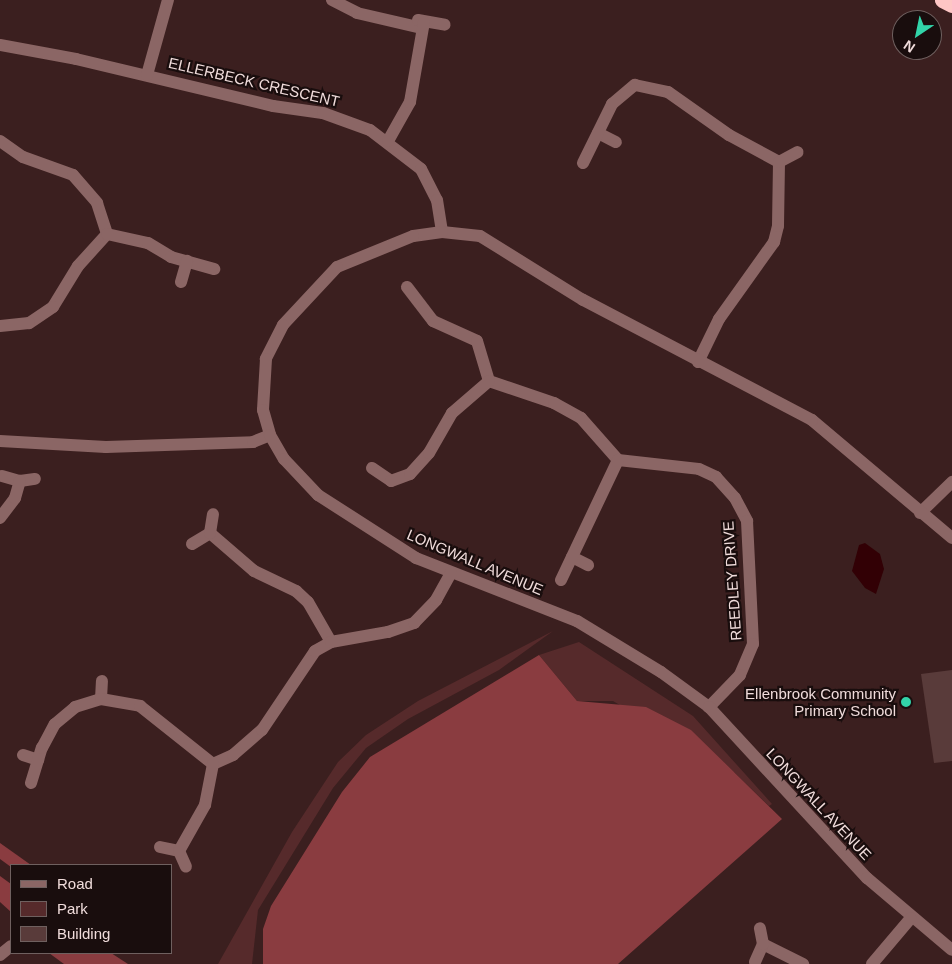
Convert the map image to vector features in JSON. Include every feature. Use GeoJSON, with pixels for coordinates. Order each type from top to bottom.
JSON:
{"type":"FeatureCollection","features":[{"type":"Feature","properties":{"kind":"highway"},"geometry":{"type":"LineString","coordinates":[[942,0],[952,4]]}},
{"type":"Feature","properties":{"kind":"street"},"geometry":{"type":"LineString","coordinates":[[147,75],[168,0]]}},
{"type":"Feature","properties":{"kind":"street"},"geometry":{"type":"LineString","coordinates":[[332,0],[364,15],[423,25],[445,25]]}},
{"type":"Feature","properties":{"kind":"street"},"geometry":{"type":"LineString","coordinates":[[410,16],[423,25]]}},
{"type":"Feature","properties":{"kind":"street"},"geometry":{"type":"LineString","coordinates":[[388,141],[410,102],[423,25]]}},
{"type":"Feature","properties":{"kind":"street","name":"ELLERBECK CRESCENT"},"geometry":{"type":"LineString","coordinates":[[0,46],[147,75],[273,106],[323,113],[388,141],[421,169],[430,184],[442,232]]}},
{"type":"Feature","properties":{"kind":"street"},"geometry":{"type":"LineString","coordinates":[[583,163],[617,96],[635,85],[650,86],[683,101],[730,135],[779,162]]}},
{"type":"Feature","properties":{"kind":"street"},"geometry":{"type":"LineString","coordinates":[[598,133],[616,142]]}},
{"type":"Feature","properties":{"kind":"street"},"geometry":{"type":"LineString","coordinates":[[0,141],[23,157],[73,175],[97,202],[107,234]]}},
{"type":"Feature","properties":{"kind":"street"},"geometry":{"type":"LineString","coordinates":[[779,162],[798,152]]}},
{"type":"Feature","properties":{"kind":"street"},"geometry":{"type":"LineString","coordinates":[[698,362],[719,320],[774,242],[778,226],[779,162]]}},
{"type":"Feature","properties":{"kind":"street","name":"LONGWALL AVENUE"},"geometry":{"type":"LineString","coordinates":[[952,538],[920,513],[812,420],[698,362],[547,280],[496,243],[442,232],[389,242],[358,255],[337,267],[300,303],[266,359],[263,410],[270,435],[289,465],[318,495],[389,543],[451,573],[577,621],[709,707],[812,823],[911,918],[952,950]]}},
{"type":"Feature","properties":{"kind":"street"},"geometry":{"type":"LineString","coordinates":[[107,234],[148,243],[187,261],[214,269]]}},
{"type":"Feature","properties":{"kind":"street"},"geometry":{"type":"LineString","coordinates":[[0,326],[29,323],[53,307],[78,266],[107,234]]}},
{"type":"Feature","properties":{"kind":"street"},"geometry":{"type":"LineString","coordinates":[[181,282],[187,261]]}},
{"type":"Feature","properties":{"kind":"street"},"geometry":{"type":"LineString","coordinates":[[407,287],[433,322],[477,342],[489,381]]}},
{"type":"Feature","properties":{"kind":"street"},"geometry":{"type":"LineString","coordinates":[[489,381],[554,403],[581,418],[618,460],[561,580]]}},
{"type":"Feature","properties":{"kind":"street"},"geometry":{"type":"LineString","coordinates":[[372,468],[391,481],[410,474],[429,453],[452,413],[489,381]]}},
{"type":"Feature","properties":{"kind":"street"},"geometry":{"type":"LineString","coordinates":[[0,441],[106,447],[253,442],[270,435]]}},
{"type":"Feature","properties":{"kind":"street","name":"REEDLEY DRIVE"},"geometry":{"type":"LineString","coordinates":[[618,460],[676,464],[709,473],[726,486],[747,521],[751,658],[709,707]]}},
{"type":"Feature","properties":{"kind":"street"},"geometry":{"type":"LineString","coordinates":[[2,476],[20,481],[35,479]]}},
{"type":"Feature","properties":{"kind":"street"},"geometry":{"type":"LineString","coordinates":[[0,518],[16,498],[20,481]]}},
{"type":"Feature","properties":{"kind":"street"},"geometry":{"type":"LineString","coordinates":[[920,513],[952,482]]}},
{"type":"Feature","properties":{"kind":"street"},"geometry":{"type":"LineString","coordinates":[[192,544],[210,533],[213,514]]}},
{"type":"Feature","properties":{"kind":"street"},"geometry":{"type":"LineString","coordinates":[[210,533],[254,571],[296,591],[308,602],[331,642]]}},
{"type":"Feature","properties":{"kind":"street"},"geometry":{"type":"LineString","coordinates":[[572,557],[588,565]]}},
{"type":"Feature","properties":{"kind":"street"},"geometry":{"type":"LineString","coordinates":[[179,852],[206,805],[213,764],[252,741],[304,663],[331,642],[414,623],[436,600],[451,573]]}},
{"type":"Feature","properties":{"kind":"street"},"geometry":{"type":"LineString","coordinates":[[101,699],[102,681]]}},
{"type":"Feature","properties":{"kind":"street"},"geometry":{"type":"LineString","coordinates":[[31,783],[38,760],[62,716],[101,699],[140,706],[213,764]]}},
{"type":"Feature","properties":{"kind":"street"},"geometry":{"type":"LineString","coordinates":[[23,755],[38,760]]}},
{"type":"Feature","properties":{"kind":"street"},"geometry":{"type":"LineString","coordinates":[[160,847],[179,852]]}},
{"type":"Feature","properties":{"kind":"street"},"geometry":{"type":"LineString","coordinates":[[179,852],[186,867]]}},
{"type":"Feature","properties":{"kind":"street"},"geometry":{"type":"LineString","coordinates":[[872,964],[911,918]]}},
{"type":"Feature","properties":{"kind":"street"},"geometry":{"type":"LineString","coordinates":[[755,962],[763,944],[760,928]]}},
{"type":"Feature","properties":{"kind":"street"},"geometry":{"type":"LineString","coordinates":[[763,944],[803,964]]}},
{"type":"Feature","properties":{"kind":"street"},"geometry":{"type":"LineString","coordinates":[[0,955],[10,947]]}},
{"type":"Feature","properties":{"kind":"green space"},"geometry":{"type":"Polygon","coordinates":[[[553,631],[499,670],[408,719],[366,748],[333,788],[258,910],[252,964],[218,964],[292,832],[338,762],[366,735],[418,701],[553,631]]]}},
{"type":"Feature","properties":{"kind":"green space"},"geometry":{"type":"Polygon","coordinates":[[[579,642],[693,716],[772,804],[769,806],[735,773],[613,701],[577,701],[539,655],[579,642]]]}},
{"type":"Feature","properties":{"kind":"shaded area"},"geometry":{"type":"Polygon","coordinates":[[[865,543],[880,554],[884,569],[876,594],[865,588],[852,571],[859,545],[865,543]]]}},
{"type":"Feature","properties":{"kind":"shaded area"},"geometry":{"type":"Polygon","coordinates":[[[539,655],[577,701],[646,707],[691,730],[782,819],[618,964],[263,964],[263,929],[271,906],[342,792],[370,757],[539,655]]]}},
{"type":"Feature","properties":{"kind":"shaded area"},"geometry":{"type":"Polygon","coordinates":[[[0,843],[30,864],[10,864],[10,866],[0,859],[0,843]]]}},
{"type":"Feature","properties":{"kind":"shaded area"},"geometry":{"type":"Polygon","coordinates":[[[0,876],[10,883],[10,911],[0,902],[0,876]]]}},
{"type":"Feature","properties":{"kind":"shaded area"},"geometry":{"type":"Polygon","coordinates":[[[50,954],[113,954],[128,964],[64,964],[50,954]]]}},
{"type":"Feature","properties":{"kind":"building"},"geometry":{"type":"Polygon","coordinates":[[[952,670],[952,761],[934,763],[921,674],[952,670]]]}},
{"type":"Feature","properties":{"kind":"place","name":"Ellenbrook Community Primary School"},"geometry":{"type":"Point","coordinates":[906,702]}}]}
